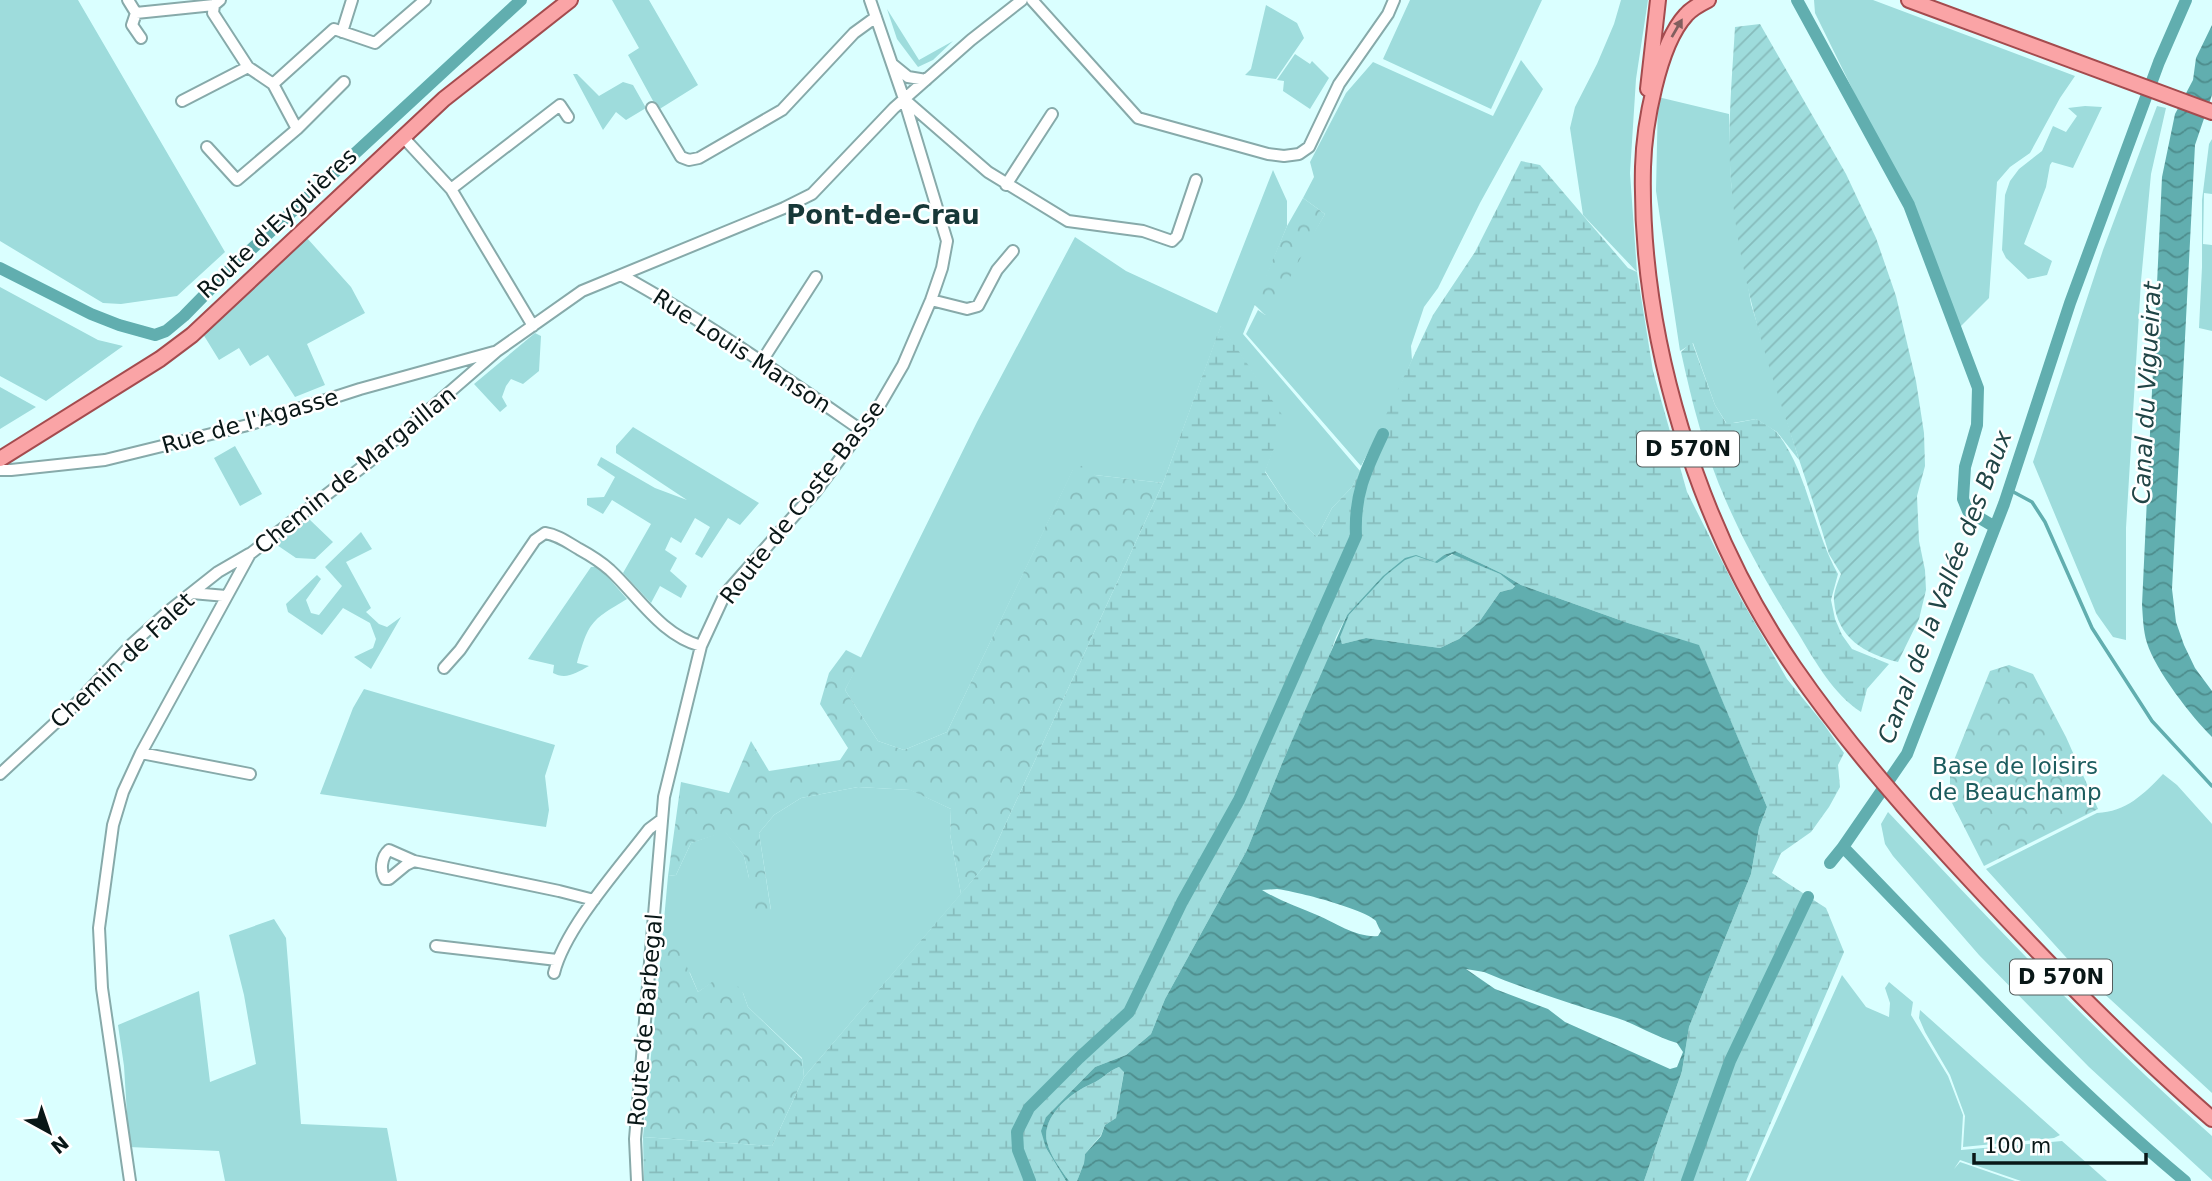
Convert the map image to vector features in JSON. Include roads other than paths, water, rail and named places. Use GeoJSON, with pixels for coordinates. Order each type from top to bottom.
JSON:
{"type":"FeatureCollection","features":[{"type":"Feature","properties":{"kind":"main road","name":"Route d'Eyguières"},"geometry":{"type":"LineString","coordinates":[[0,459],[160,359],[192,335],[444,99],[570,0]]}},
{"type":"Feature","properties":{"kind":"main road","name":"D 570N"},"geometry":{"type":"LineString","coordinates":[[1658,0],[1643,152],[1642,193],[1648,274],[1668,377],[1685,440],[1716,524],[1740,576],[1793,666],[1851,744],[1920,824],[2032,948],[2120,1035],[2212,1119]]}},
{"type":"Feature","properties":{"kind":"main road","name":"D 570N"},"geometry":{"type":"LineString","coordinates":[[1648,114],[1663,59],[1678,26],[1686,14],[1708,0]]}},
{"type":"Feature","properties":{"kind":"main road"},"geometry":{"type":"LineString","coordinates":[[1708,0],[1725,0]]}},
{"type":"Feature","properties":{"kind":"main road"},"geometry":{"type":"LineString","coordinates":[[1909,0],[2212,112]]}},
{"type":"Feature","properties":{"kind":"street"},"geometry":{"type":"LineString","coordinates":[[128,0],[135,13],[131,25],[141,38]]}},
{"type":"Feature","properties":{"kind":"street"},"geometry":{"type":"LineString","coordinates":[[342,32],[352,0]]}},
{"type":"Feature","properties":{"kind":"street"},"geometry":{"type":"LineString","coordinates":[[273,84],[334,29],[375,43],[425,0]]}},
{"type":"Feature","properties":{"kind":"street","name":"Route de Coste Basse"},"geometry":{"type":"LineString","coordinates":[[660,860],[661,820],[667,780],[701,646],[726,594],[816,491],[878,408],[903,365],[942,268],[947,241],[904,99],[870,0]]}},
{"type":"Feature","properties":{"kind":"street"},"geometry":{"type":"LineString","coordinates":[[1022,0],[904,99],[988,172],[1068,221],[1143,231],[1172,241],[1177,236],[1196,180]]}},
{"type":"Feature","properties":{"kind":"street"},"geometry":{"type":"LineString","coordinates":[[1031,0],[1138,118],[1284,156],[1299,154],[1309,147],[1339,84],[1388,14],[1394,0]]}},
{"type":"Feature","properties":{"kind":"street"},"geometry":{"type":"LineString","coordinates":[[135,13],[217,2],[213,13],[248,68],[273,84],[296,129]]}},
{"type":"Feature","properties":{"kind":"street"},"geometry":{"type":"LineString","coordinates":[[652,108],[681,157],[689,160],[699,158],[782,110],[854,33],[876,17]]}},
{"type":"Feature","properties":{"kind":"street"},"geometry":{"type":"LineString","coordinates":[[891,63],[908,77],[926,80]]}},
{"type":"Feature","properties":{"kind":"street"},"geometry":{"type":"LineString","coordinates":[[182,101],[248,68]]}},
{"type":"Feature","properties":{"kind":"street"},"geometry":{"type":"LineString","coordinates":[[207,146],[237,180],[296,129],[344,82]]}},
{"type":"Feature","properties":{"kind":"street","name":"Chemin de Margaillan"},"geometry":{"type":"LineString","coordinates":[[130,1181],[102,988],[99,928],[113,825],[123,792],[141,753],[250,554],[370,461],[497,351],[582,291],[802,200],[821,185],[904,99]]}},
{"type":"Feature","properties":{"kind":"street"},"geometry":{"type":"LineString","coordinates":[[451,189],[560,105],[568,117]]}},
{"type":"Feature","properties":{"kind":"street"},"geometry":{"type":"LineString","coordinates":[[1006,185],[1052,114]]}},
{"type":"Feature","properties":{"kind":"street"},"geometry":{"type":"LineString","coordinates":[[403,137],[451,189],[533,326]]}},
{"type":"Feature","properties":{"kind":"street"},"geometry":{"type":"LineString","coordinates":[[931,300],[968,309],[978,306],[997,270],[1013,251]]}},
{"type":"Feature","properties":{"kind":"street","name":"Rue Louis Manson"},"geometry":{"type":"LineString","coordinates":[[621,275],[762,361],[861,430]]}},
{"type":"Feature","properties":{"kind":"street"},"geometry":{"type":"LineString","coordinates":[[762,361],[816,278]]}},
{"type":"Feature","properties":{"kind":"street","name":"Rue de l'Agasse"},"geometry":{"type":"LineString","coordinates":[[0,470],[104,460],[248,425],[360,389],[497,351]]}},
{"type":"Feature","properties":{"kind":"street"},"geometry":{"type":"LineString","coordinates":[[444,668],[460,650],[535,540],[545,533],[556,535],[593,557],[609,569],[676,636],[701,646]]}},
{"type":"Feature","properties":{"kind":"street","name":"Chemin de Falet"},"geometry":{"type":"LineString","coordinates":[[0,774],[79,701],[132,644],[170,610],[218,572],[250,554]]}},
{"type":"Feature","properties":{"kind":"street"},"geometry":{"type":"LineString","coordinates":[[192,593],[226,596]]}},
{"type":"Feature","properties":{"kind":"street"},"geometry":{"type":"LineString","coordinates":[[141,753],[250,774]]}},
{"type":"Feature","properties":{"kind":"street"},"geometry":{"type":"LineString","coordinates":[[554,973],[557,960],[570,935],[594,900],[649,830],[661,820]]}},
{"type":"Feature","properties":{"kind":"street","name":"Route de Barbegal"},"geometry":{"type":"LineString","coordinates":[[637,1181],[635,1139],[660,860]]}},
{"type":"Feature","properties":{"kind":"street"},"geometry":{"type":"LineString","coordinates":[[414,861],[594,900]]}},
{"type":"Feature","properties":{"kind":"street"},"geometry":{"type":"LineString","coordinates":[[436,946],[557,960]]}},
{"type":"Feature","properties":{"kind":"water"},"geometry":{"type":"Polygon","coordinates":[[[2212,25],[2212,95],[2195,145],[2172,589],[2176,622],[2184,645],[2195,668],[2212,691],[2212,737],[2158,667],[2146,638],[2142,605],[2162,177],[2175,114],[2193,80],[2196,58],[2212,25]]]}},
{"type":"Feature","properties":{"kind":"water"},"geometry":{"type":"Polygon","coordinates":[[[1455,551],[1501,573],[1521,585],[1699,645],[1767,807],[1759,828],[1751,874],[1689,1027],[1682,1071],[1644,1181],[1077,1181],[1085,1154],[1101,1136],[1105,1125],[1116,1118],[1124,1072],[1119,1067],[1067,1099],[1049,1123],[1046,1132],[1048,1147],[1069,1181],[1066,1181],[1046,1148],[1041,1131],[1046,1117],[1095,1067],[1126,1055],[1151,1034],[1165,999],[1247,850],[1347,615],[1383,576],[1405,558],[1416,555],[1435,562],[1455,551]],[[1452,554],[1437,563],[1416,556],[1405,560],[1385,576],[1349,615],[1340,637],[1342,644],[1366,638],[1440,648],[1459,639],[1479,622],[1500,592],[1515,586],[1500,574],[1452,554]],[[1262,890],[1354,932],[1378,936],[1381,931],[1376,921],[1369,916],[1345,906],[1286,890],[1262,890]],[[1466,969],[1495,989],[1548,1009],[1565,1022],[1670,1069],[1677,1067],[1683,1052],[1677,1043],[1625,1021],[1484,972],[1466,969]]]}},
{"type":"Feature","properties":{"kind":"waterway"},"geometry":{"type":"LineString","coordinates":[[0,268],[91,314],[119,325],[155,335],[166,331],[521,0]]}},
{"type":"Feature","properties":{"kind":"waterway"},"geometry":{"type":"LineString","coordinates":[[1797,0],[1909,205],[1978,388],[1977,425],[1965,467],[1963,499],[1968,511],[1995,527]]}},
{"type":"Feature","properties":{"kind":"waterway","name":"Canal de la Vallée des Baux"},"geometry":{"type":"LineString","coordinates":[[2185,1181],[2052,1061],[1843,847],[1907,754],[2004,504],[2070,303],[2159,62],[2186,0]]}},
{"type":"Feature","properties":{"kind":"waterway"},"geometry":{"type":"LineString","coordinates":[[1030,1181],[1018,1150],[1017,1132],[1029,1108],[1129,1012],[1182,902],[1239,800],[1356,536],[1359,495],[1366,471],[1383,434]]}},
{"type":"Feature","properties":{"kind":"waterway"},"geometry":{"type":"LineString","coordinates":[[2008,489],[2032,502],[2045,522],[2092,628],[2152,721],[2212,786]]}},
{"type":"Feature","properties":{"kind":"waterway"},"geometry":{"type":"LineString","coordinates":[[1830,863],[1843,847]]}},
{"type":"Feature","properties":{"kind":"waterway"},"geometry":{"type":"LineString","coordinates":[[1687,1181],[1730,1061],[1808,897]]}},
{"type":"Feature","properties":{"kind":"district","name":"Pont-de-Crau"},"geometry":{"type":"Point","coordinates":[883,215]}},
{"type":"Feature","properties":{"kind":"water label","name":"Canal du Vigueirat"},"geometry":{"type":"Point","coordinates":[2147,393]}},
{"type":"Feature","properties":{"kind":"park label","name":"Base de loisirs de Beauchamp"},"geometry":{"type":"Point","coordinates":[2015,779]}}]}
